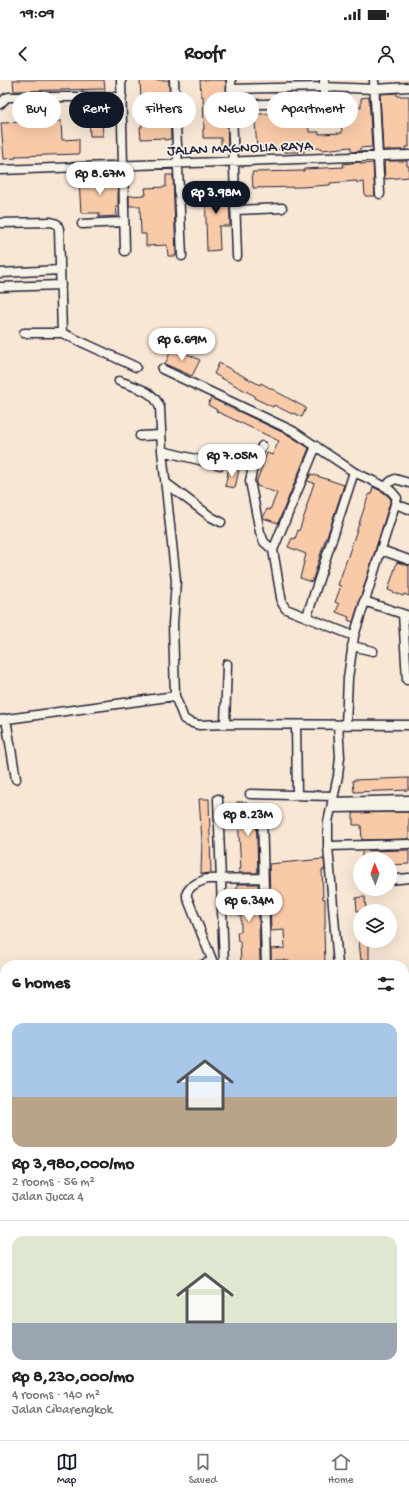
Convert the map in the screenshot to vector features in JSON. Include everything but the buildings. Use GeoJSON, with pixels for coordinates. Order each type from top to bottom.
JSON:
{"type":"FeatureCollection","features":[{"type":"Feature","properties":{"kind":"street"},"geometry":{"type":"LineString","coordinates":[[121,80],[122,92]]}},
{"type":"Feature","properties":{"kind":"street"},"geometry":{"type":"LineString","coordinates":[[174,80],[179,163],[182,256]]}},
{"type":"Feature","properties":{"kind":"street"},"geometry":{"type":"LineString","coordinates":[[231,80],[231,92]]}},
{"type":"Feature","properties":{"kind":"street"},"geometry":{"type":"LineString","coordinates":[[374,80],[380,194]]}},
{"type":"Feature","properties":{"kind":"street"},"geometry":{"type":"LineString","coordinates":[[231,89],[324,84],[374,89],[409,88]]}},
{"type":"Feature","properties":{"kind":"street"},"geometry":{"type":"LineString","coordinates":[[259,104],[324,102],[324,84]]}},
{"type":"Feature","properties":{"kind":"street"},"geometry":{"type":"LineString","coordinates":[[0,104],[9,97],[69,97]]}},
{"type":"Feature","properties":{"kind":"street"},"geometry":{"type":"LineString","coordinates":[[122,128],[125,250]]}},
{"type":"Feature","properties":{"kind":"street"},"geometry":{"type":"LineString","coordinates":[[232,128],[237,256]]}},
{"type":"Feature","properties":{"kind":"street","name":"JALAN MAGNOLIA RAYA"},"geometry":{"type":"LineString","coordinates":[[0,170],[409,155]]}},
{"type":"Feature","properties":{"kind":"street"},"geometry":{"type":"LineString","coordinates":[[235,210],[282,208]]}},
{"type":"Feature","properties":{"kind":"street"},"geometry":{"type":"LineString","coordinates":[[0,223],[50,222],[57,224],[59,229],[62,333]]}},
{"type":"Feature","properties":{"kind":"street"},"geometry":{"type":"LineString","coordinates":[[82,224],[124,222]]}},
{"type":"Feature","properties":{"kind":"street"},"geometry":{"type":"LineString","coordinates":[[0,273],[60,270]]}},
{"type":"Feature","properties":{"kind":"street"},"geometry":{"type":"LineString","coordinates":[[0,287],[61,284]]}},
{"type":"Feature","properties":{"kind":"street"},"geometry":{"type":"LineString","coordinates":[[24,333],[62,333],[136,367]]}},
{"type":"Feature","properties":{"kind":"street"},"geometry":{"type":"LineString","coordinates":[[162,369],[294,431],[354,472],[386,487],[397,498],[354,636],[342,725],[338,776],[328,822],[328,846],[338,960]]}},
{"type":"Feature","properties":{"kind":"street"},"geometry":{"type":"LineString","coordinates":[[120,381],[148,392],[155,398],[160,408],[162,451],[176,582],[173,624],[175,696],[184,718],[199,726],[225,724],[409,725]]}},
{"type":"Feature","properties":{"kind":"street"},"geometry":{"type":"LineString","coordinates":[[140,436],[161,435]]}},
{"type":"Feature","properties":{"kind":"street"},"geometry":{"type":"LineString","coordinates":[[262,446],[253,467],[250,481],[260,532],[264,542],[273,550]]}},
{"type":"Feature","properties":{"kind":"street"},"geometry":{"type":"LineString","coordinates":[[316,446],[273,550],[282,603],[284,607],[354,636]]}},
{"type":"Feature","properties":{"kind":"street"},"geometry":{"type":"LineString","coordinates":[[162,451],[220,465]]}},
{"type":"Feature","properties":{"kind":"street"},"geometry":{"type":"LineString","coordinates":[[307,616],[354,472]]}},
{"type":"Feature","properties":{"kind":"street"},"geometry":{"type":"LineString","coordinates":[[386,487],[395,479],[409,483]]}},
{"type":"Feature","properties":{"kind":"street"},"geometry":{"type":"LineString","coordinates":[[166,483],[211,517],[221,522]]}},
{"type":"Feature","properties":{"kind":"street"},"geometry":{"type":"LineString","coordinates":[[396,504],[409,509]]}},
{"type":"Feature","properties":{"kind":"street"},"geometry":{"type":"LineString","coordinates":[[381,550],[409,560]]}},
{"type":"Feature","properties":{"kind":"street"},"geometry":{"type":"LineString","coordinates":[[364,601],[406,615],[407,680]]}},
{"type":"Feature","properties":{"kind":"street"},"geometry":{"type":"LineString","coordinates":[[352,646],[373,650]]}},
{"type":"Feature","properties":{"kind":"street"},"geometry":{"type":"LineString","coordinates":[[225,724],[227,664]]}},
{"type":"Feature","properties":{"kind":"street"},"geometry":{"type":"LineString","coordinates":[[16,779],[3,719],[175,696]]}},
{"type":"Feature","properties":{"kind":"street"},"geometry":{"type":"LineString","coordinates":[[296,725],[297,795]]}},
{"type":"Feature","properties":{"kind":"street"},"geometry":{"type":"LineString","coordinates":[[250,794],[297,795],[332,802],[409,807]]}},
{"type":"Feature","properties":{"kind":"street"},"geometry":{"type":"LineString","coordinates":[[218,799],[224,960]]}},
{"type":"Feature","properties":{"kind":"street"},"geometry":{"type":"LineString","coordinates":[[332,802],[409,800]]}},
{"type":"Feature","properties":{"kind":"street"},"geometry":{"type":"LineString","coordinates":[[262,812],[266,960]]}},
{"type":"Feature","properties":{"kind":"street"},"geometry":{"type":"LineString","coordinates":[[328,846],[409,844]]}},
{"type":"Feature","properties":{"kind":"street"},"geometry":{"type":"LineString","coordinates":[[212,960],[186,897],[187,892],[191,887],[206,879],[263,878]]}},
{"type":"Feature","properties":{"kind":"street"},"geometry":{"type":"LineString","coordinates":[[397,879],[409,878]]}}]}
